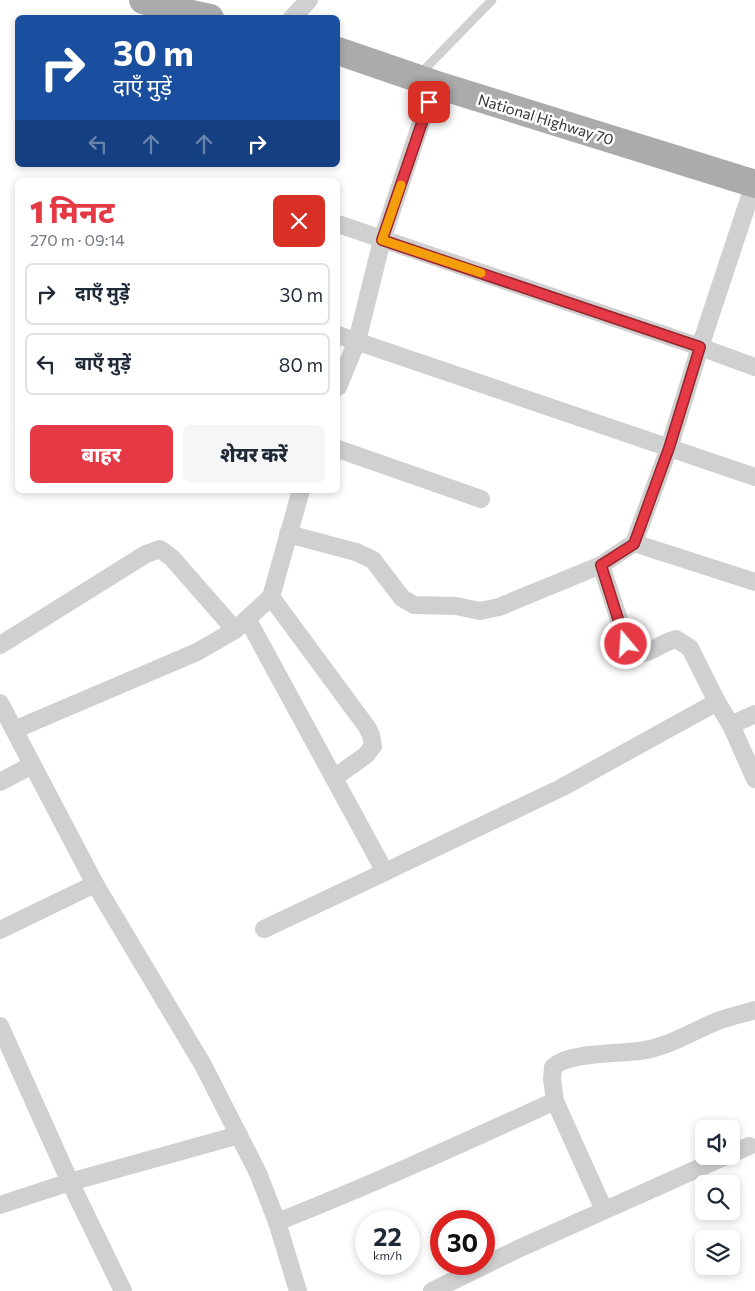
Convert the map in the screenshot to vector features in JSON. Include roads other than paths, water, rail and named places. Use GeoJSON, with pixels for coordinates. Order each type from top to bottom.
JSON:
{"type":"FeatureCollection","features":[{"type":"Feature","properties":{"kind":"main road"},"geometry":{"type":"LineString","coordinates":[[143,0],[191,15]]}},
{"type":"Feature","properties":{"kind":"main road","name":"National Highway 70"},"geometry":{"type":"LineString","coordinates":[[340,52],[426,81],[754,184]]}},
{"type":"Feature","properties":{"kind":"street"},"geometry":{"type":"LineString","coordinates":[[295,15],[309,0]]}},
{"type":"Feature","properties":{"kind":"street"},"geometry":{"type":"LineString","coordinates":[[340,382],[357,341],[382,240],[426,81]]}},
{"type":"Feature","properties":{"kind":"street"},"geometry":{"type":"LineString","coordinates":[[288,534],[356,552],[374,560],[402,598],[414,605],[456,606],[480,611],[500,607],[601,565],[634,544],[669,448],[754,184]]}},
{"type":"Feature","properties":{"kind":"street"},"geometry":{"type":"LineString","coordinates":[[340,225],[755,367]]}},
{"type":"Feature","properties":{"kind":"street"},"geometry":{"type":"LineString","coordinates":[[340,336],[755,477]]}},
{"type":"Feature","properties":{"kind":"street"},"geometry":{"type":"LineString","coordinates":[[340,450],[481,499]]}},
{"type":"Feature","properties":{"kind":"street"},"geometry":{"type":"LineString","coordinates":[[14,730],[197,652],[241,625],[271,597],[300,493]]}},
{"type":"Feature","properties":{"kind":"street"},"geometry":{"type":"LineString","coordinates":[[634,544],[755,582]]}},
{"type":"Feature","properties":{"kind":"street"},"geometry":{"type":"LineString","coordinates":[[0,645],[146,554],[160,550],[172,558],[241,625],[334,778],[384,872]]}},
{"type":"Feature","properties":{"kind":"street"},"geometry":{"type":"LineString","coordinates":[[601,565],[629,650],[639,654],[647,653],[666,641],[676,638],[690,648],[717,702],[731,725],[755,779]]}},
{"type":"Feature","properties":{"kind":"street"},"geometry":{"type":"LineString","coordinates":[[271,597],[367,726],[371,735],[373,746],[366,755],[334,778]]}},
{"type":"Feature","properties":{"kind":"street"},"geometry":{"type":"LineString","coordinates":[[264,929],[560,788],[717,702]]}},
{"type":"Feature","properties":{"kind":"street"},"geometry":{"type":"LineString","coordinates":[[0,703],[95,884],[202,1065],[258,1173],[277,1222],[298,1291]]}},
{"type":"Feature","properties":{"kind":"street"},"geometry":{"type":"LineString","coordinates":[[731,725],[755,714]]}},
{"type":"Feature","properties":{"kind":"street"},"geometry":{"type":"LineString","coordinates":[[0,782],[32,765]]}},
{"type":"Feature","properties":{"kind":"street"},"geometry":{"type":"LineString","coordinates":[[0,930],[95,884]]}},
{"type":"Feature","properties":{"kind":"street"},"geometry":{"type":"LineString","coordinates":[[604,1210],[555,1101],[553,1067],[558,1063],[587,1055],[641,1051],[669,1043],[719,1021],[755,1010]]}},
{"type":"Feature","properties":{"kind":"street"},"geometry":{"type":"LineString","coordinates":[[0,1026],[70,1182],[123,1291]]}},
{"type":"Feature","properties":{"kind":"street"},"geometry":{"type":"LineString","coordinates":[[277,1222],[430,1159],[555,1101]]}},
{"type":"Feature","properties":{"kind":"street"},"geometry":{"type":"LineString","coordinates":[[0,1205],[70,1182],[239,1136]]}},
{"type":"Feature","properties":{"kind":"street"},"geometry":{"type":"LineString","coordinates":[[740,1150],[749,1146]]}},
{"type":"Feature","properties":{"kind":"street"},"geometry":{"type":"LineString","coordinates":[[432,1291],[604,1210],[706,1165]]}},
{"type":"Feature","properties":{"kind":"lane"},"geometry":{"type":"LineString","coordinates":[[426,81],[492,0]]}}]}
